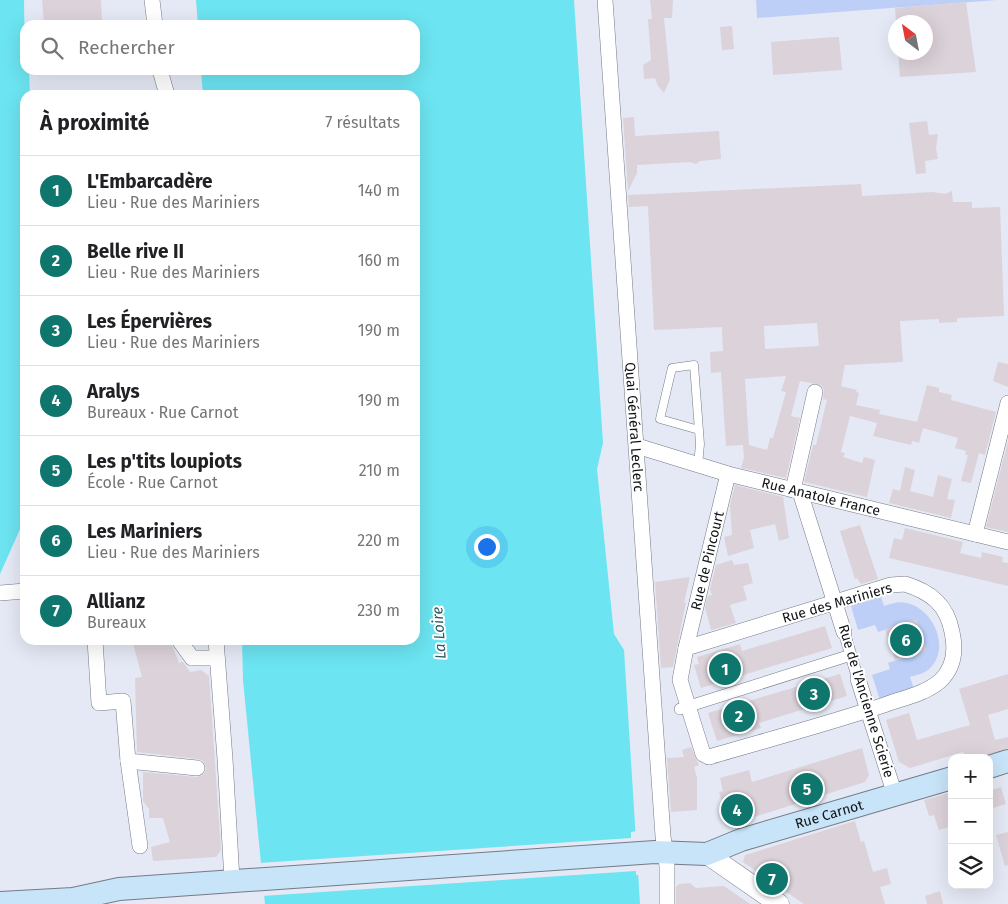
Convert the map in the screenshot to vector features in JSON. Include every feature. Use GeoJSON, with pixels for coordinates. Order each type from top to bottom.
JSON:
{"type":"FeatureCollection","features":[{"type":"Feature","properties":{"kind":"main road"},"geometry":{"type":"LineString","coordinates":[[993,765],[1008,761]]}},
{"type":"Feature","properties":{"kind":"main road","name":"Rue Carnot"},"geometry":{"type":"LineString","coordinates":[[707,854],[731,844],[948,779]]}},
{"type":"Feature","properties":{"kind":"main road"},"geometry":{"type":"LineString","coordinates":[[6,896],[73,898],[119,889],[232,880],[660,852],[707,854]]}},
{"type":"Feature","properties":{"kind":"street"},"geometry":{"type":"LineString","coordinates":[[152,0],[154,20]]}},
{"type":"Feature","properties":{"kind":"street","name":"Quai Général Leclerc"},"geometry":{"type":"LineString","coordinates":[[604,0],[637,446],[660,715],[660,852],[668,867],[667,904]]}},
{"type":"Feature","properties":{"kind":"street"},"geometry":{"type":"LineString","coordinates":[[161,75],[166,90]]}},
{"type":"Feature","properties":{"kind":"street"},"geometry":{"type":"LineString","coordinates":[[797,491],[815,392]]}},
{"type":"Feature","properties":{"kind":"street"},"geometry":{"type":"LineString","coordinates":[[975,534],[1008,403]]}},
{"type":"Feature","properties":{"kind":"street","name":"Rue Anatole France"},"geometry":{"type":"LineString","coordinates":[[637,446],[728,474],[1008,542]]}},
{"type":"Feature","properties":{"kind":"street","name":"Rue de Pincourt"},"geometry":{"type":"LineString","coordinates":[[686,648],[728,474]]}},
{"type":"Feature","properties":{"kind":"street","name":"Rue de l'Ancienne Scierie"},"geometry":{"type":"LineString","coordinates":[[797,491],[835,602],[895,795]]}},
{"type":"Feature","properties":{"kind":"street","name":"Rue des Mariniers"},"geometry":{"type":"LineString","coordinates":[[905,584],[923,590],[938,601],[950,622],[955,645],[953,661],[942,679],[929,689],[868,710],[709,757],[706,756],[701,750],[684,707],[680,680],[686,648],[835,602],[891,585],[905,584]]}},
{"type":"Feature","properties":{"kind":"street"},"geometry":{"type":"LineString","coordinates":[[0,593],[20,591]]}},
{"type":"Feature","properties":{"kind":"street"},"geometry":{"type":"LineString","coordinates":[[95,645],[99,702],[123,701],[128,761],[140,846]]}},
{"type":"Feature","properties":{"kind":"street"},"geometry":{"type":"LineString","coordinates":[[183,645],[192,658],[217,658]]}},
{"type":"Feature","properties":{"kind":"street"},"geometry":{"type":"LineString","coordinates":[[216,645],[232,880]]}},
{"type":"Feature","properties":{"kind":"street"},"geometry":{"type":"LineString","coordinates":[[684,707],[851,656]]}},
{"type":"Feature","properties":{"kind":"street"},"geometry":{"type":"LineString","coordinates":[[128,761],[197,768]]}},
{"type":"Feature","properties":{"kind":"street"},"geometry":{"type":"LineString","coordinates":[[731,844],[731,871]]}},
{"type":"Feature","properties":{"kind":"street"},"geometry":{"type":"LineString","coordinates":[[707,854],[778,904]]}},
{"type":"Feature","properties":{"kind":"lane"},"geometry":{"type":"LineString","coordinates":[[698,430],[660,419],[672,368],[694,365],[700,444],[698,465]]}},
{"type":"Feature","properties":{"kind":"shaded area"},"geometry":{"type":"Polygon","coordinates":[[[756,0],[997,0],[757,18],[756,0]]]}},
{"type":"Feature","properties":{"kind":"shaded area"},"geometry":{"type":"Polygon","coordinates":[[[881,597],[884,606],[904,602],[917,607],[925,613],[937,631],[939,652],[935,662],[928,670],[910,677],[914,689],[880,700],[872,675],[890,669],[888,663],[926,650],[916,620],[878,632],[875,625],[858,630],[851,606],[881,597]]]}},
{"type":"Feature","properties":{"kind":"water"},"geometry":{"type":"Polygon","coordinates":[[[0,0],[24,0],[24,20],[20,20],[20,75],[29,75],[30,90],[20,90],[20,529],[0,574],[0,0]]]}},
{"type":"Feature","properties":{"kind":"water","name":"La Loire"},"geometry":{"type":"Polygon","coordinates":[[[196,0],[574,0],[603,443],[597,469],[614,634],[624,650],[640,904],[265,904],[243,680],[242,645],[420,645],[420,90],[203,90],[201,75],[420,75],[420,20],[198,20],[196,0]]]}},
{"type":"Feature","properties":{"kind":"pier"},"geometry":{"type":"Polygon","coordinates":[[[637,831],[640,875],[636,875],[636,871],[262,896],[259,863],[631,838],[631,832],[637,831]]]}},
{"type":"Feature","properties":{"kind":"building"},"geometry":{"type":"Polygon","coordinates":[[[42,0],[101,0],[102,20],[44,20],[42,0]]]}},
{"type":"Feature","properties":{"kind":"building"},"geometry":{"type":"Polygon","coordinates":[[[650,0],[673,0],[672,18],[664,18],[670,79],[664,93],[658,86],[655,78],[644,79],[643,65],[651,60],[648,19],[652,19],[650,0]]]}},
{"type":"Feature","properties":{"kind":"building"},"geometry":{"type":"Polygon","coordinates":[[[966,2],[976,72],[900,77],[899,60],[933,60],[933,15],[896,15],[895,8],[966,2]]]}},
{"type":"Feature","properties":{"kind":"building"},"geometry":{"type":"Polygon","coordinates":[[[732,26],[734,49],[722,50],[720,27],[732,26]]]}},
{"type":"Feature","properties":{"kind":"building"},"geometry":{"type":"Polygon","coordinates":[[[839,37],[842,70],[773,75],[771,42],[839,37]]]}},
{"type":"Feature","properties":{"kind":"building"},"geometry":{"type":"Polygon","coordinates":[[[634,117],[635,136],[719,131],[721,159],[700,161],[696,164],[690,162],[637,165],[637,173],[628,191],[623,118],[634,117]]]}},
{"type":"Feature","properties":{"kind":"building"},"geometry":{"type":"Polygon","coordinates":[[[927,121],[929,135],[938,134],[936,149],[938,159],[925,161],[926,173],[916,174],[909,123],[927,121]]]}},
{"type":"Feature","properties":{"kind":"building"},"geometry":{"type":"Polygon","coordinates":[[[861,184],[862,196],[932,192],[945,194],[952,191],[953,202],[972,202],[972,208],[1000,207],[1004,316],[957,318],[957,322],[939,323],[939,319],[900,321],[903,362],[845,365],[841,386],[857,390],[856,392],[859,393],[856,405],[880,410],[879,414],[917,422],[927,385],[939,388],[939,392],[952,395],[951,400],[996,412],[985,455],[979,453],[971,483],[961,481],[968,455],[965,455],[966,451],[955,448],[958,438],[923,428],[919,443],[912,441],[911,445],[873,436],[877,423],[850,416],[841,452],[845,453],[843,457],[862,463],[864,457],[875,460],[867,497],[804,482],[813,445],[816,445],[827,400],[823,399],[824,390],[821,385],[800,381],[791,416],[800,418],[786,478],[741,468],[744,458],[743,445],[726,446],[721,372],[711,373],[710,352],[723,351],[722,327],[654,330],[648,206],[629,207],[628,195],[861,184]],[[817,323],[764,326],[765,349],[819,346],[817,323]],[[786,376],[745,379],[749,445],[767,450],[770,438],[773,438],[786,392],[781,391],[786,376]]]}},
{"type":"Feature","properties":{"kind":"building"},"geometry":{"type":"Polygon","coordinates":[[[998,362],[1008,364],[1008,387],[993,381],[998,362]]]}},
{"type":"Feature","properties":{"kind":"building"},"geometry":{"type":"Polygon","coordinates":[[[1008,441],[1008,532],[986,527],[1008,441]]]}},
{"type":"Feature","properties":{"kind":"building"},"geometry":{"type":"Polygon","coordinates":[[[905,467],[915,470],[910,491],[933,497],[938,475],[952,479],[947,499],[955,500],[951,518],[889,503],[893,489],[900,491],[905,467]]]}},
{"type":"Feature","properties":{"kind":"building"},"geometry":{"type":"Polygon","coordinates":[[[735,485],[783,497],[789,538],[779,541],[775,524],[750,530],[754,548],[728,556],[724,537],[732,535],[730,505],[735,485]]]}},
{"type":"Feature","properties":{"kind":"building"},"geometry":{"type":"Polygon","coordinates":[[[860,525],[878,579],[861,584],[857,578],[855,579],[840,531],[860,525]]]}},
{"type":"Feature","properties":{"kind":"building"},"geometry":{"type":"Polygon","coordinates":[[[905,528],[963,542],[960,553],[981,558],[982,552],[1003,557],[1002,562],[1008,563],[1008,586],[889,558],[894,538],[902,540],[905,528]]]}},
{"type":"Feature","properties":{"kind":"building"},"geometry":{"type":"Polygon","coordinates":[[[732,560],[734,565],[748,563],[753,583],[743,586],[747,600],[730,605],[736,623],[711,630],[705,607],[708,596],[712,595],[710,589],[716,565],[732,560]]]}},
{"type":"Feature","properties":{"kind":"building"},"geometry":{"type":"Polygon","coordinates":[[[690,577],[673,667],[661,668],[655,582],[690,577]]]}},
{"type":"Feature","properties":{"kind":"building"},"geometry":{"type":"Polygon","coordinates":[[[917,620],[926,650],[895,660],[885,629],[917,620]]]}},
{"type":"Feature","properties":{"kind":"building"},"geometry":{"type":"Polygon","coordinates":[[[825,626],[832,648],[701,688],[694,665],[699,664],[697,657],[740,644],[742,651],[825,626]]]}},
{"type":"Feature","properties":{"kind":"building"},"geometry":{"type":"Polygon","coordinates":[[[133,645],[172,645],[179,663],[183,662],[190,672],[201,670],[209,676],[221,850],[216,857],[153,861],[151,847],[170,842],[163,818],[149,818],[149,809],[143,801],[143,772],[197,777],[204,774],[206,768],[203,761],[198,759],[137,752],[135,678],[142,677],[133,645]]]}},
{"type":"Feature","properties":{"kind":"building"},"geometry":{"type":"Polygon","coordinates":[[[840,674],[847,696],[759,723],[761,728],[717,741],[708,713],[840,674]]]}},
{"type":"Feature","properties":{"kind":"building"},"geometry":{"type":"Polygon","coordinates":[[[1008,674],[1008,709],[988,715],[995,740],[1008,737],[1008,748],[991,754],[963,754],[963,752],[948,754],[948,757],[910,768],[899,762],[886,720],[909,713],[917,740],[970,725],[959,689],[1008,674]]]}},
{"type":"Feature","properties":{"kind":"building"},"geometry":{"type":"Polygon","coordinates":[[[691,747],[699,765],[694,767],[697,778],[697,810],[671,812],[667,758],[684,757],[682,750],[691,747]]]}},
{"type":"Feature","properties":{"kind":"building"},"geometry":{"type":"Polygon","coordinates":[[[862,748],[869,775],[865,782],[738,822],[724,810],[719,792],[723,791],[720,778],[749,770],[752,782],[862,748]]]}},
{"type":"Feature","properties":{"kind":"building"},"geometry":{"type":"Polygon","coordinates":[[[1001,787],[1006,804],[993,808],[993,790],[1001,787]]]}},
{"type":"Feature","properties":{"kind":"building"},"geometry":{"type":"Polygon","coordinates":[[[948,793],[948,827],[939,830],[934,815],[929,816],[924,800],[948,793]]]}},
{"type":"Feature","properties":{"kind":"building"},"geometry":{"type":"Polygon","coordinates":[[[855,821],[861,842],[864,841],[873,872],[887,868],[891,884],[880,887],[885,904],[804,904],[743,862],[745,855],[855,821]]]}},
{"type":"Feature","properties":{"kind":"building"},"geometry":{"type":"Polygon","coordinates":[[[1008,832],[1008,865],[1005,866],[996,835],[1008,832]]]}},
{"type":"Feature","properties":{"kind":"building"},"geometry":{"type":"Polygon","coordinates":[[[690,883],[696,888],[724,886],[750,904],[676,904],[676,887],[679,884],[690,883]]]}},
{"type":"Feature","properties":{"kind":"building"},"geometry":{"type":"Polygon","coordinates":[[[940,891],[943,904],[927,904],[925,896],[940,891]]]}},
{"type":"Feature","properties":{"kind":"place","name":"Les Mariniers"},"geometry":{"type":"Point","coordinates":[906,640]}},
{"type":"Feature","properties":{"kind":"place","name":"L'Embarcadère"},"geometry":{"type":"Point","coordinates":[725,669]}},
{"type":"Feature","properties":{"kind":"place","name":"Les Épervières"},"geometry":{"type":"Point","coordinates":[814,694]}},
{"type":"Feature","properties":{"kind":"place","name":"Belle rive II"},"geometry":{"type":"Point","coordinates":[739,716]}},
{"type":"Feature","properties":{"kind":"place","name":"Les p'tits loupiots"},"geometry":{"type":"Point","coordinates":[807,789]}},
{"type":"Feature","properties":{"kind":"place","name":"Aralys"},"geometry":{"type":"Point","coordinates":[737,810]}},
{"type":"Feature","properties":{"kind":"place","name":"Allianz"},"geometry":{"type":"Point","coordinates":[772,879]}}]}
